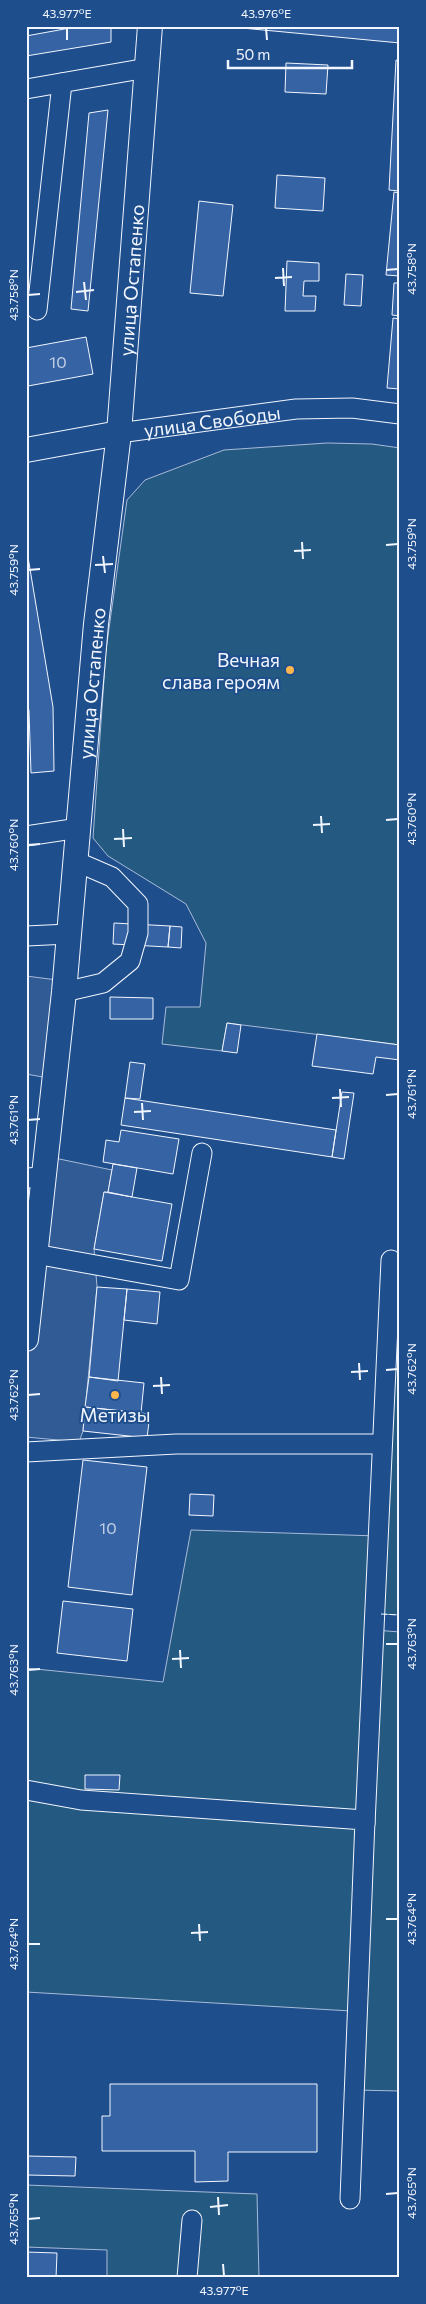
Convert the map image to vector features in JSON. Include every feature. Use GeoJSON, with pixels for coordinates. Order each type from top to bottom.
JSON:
{"type":"FeatureCollection","features":[{"type":"Feature","properties":{"kind":"main road","name":"улица Остапенко"},"geometry":{"type":"LineString","coordinates":[[27,1325],[35,1254],[34,1177],[64,992],[96,624],[119,433],[150,26]]}},
{"type":"Feature","properties":{"kind":"main road","name":"улица Свободы"},"geometry":{"type":"LineString","coordinates":[[26,450],[119,433]]}},
{"type":"Feature","properties":{"kind":"street"},"geometry":{"type":"LineString","coordinates":[[27,88],[147,68]]}},
{"type":"Feature","properties":{"kind":"street"},"geometry":{"type":"LineString","coordinates":[[37,310],[62,82]]}},
{"type":"Feature","properties":{"kind":"street","name":"улица Свободы"},"geometry":{"type":"LineString","coordinates":[[119,433],[296,409],[352,408],[400,414]]}},
{"type":"Feature","properties":{"kind":"street"},"geometry":{"type":"LineString","coordinates":[[26,836],[79,828]]}},
{"type":"Feature","properties":{"kind":"street"},"geometry":{"type":"LineString","coordinates":[[64,992],[103,982],[110,977],[130,961],[138,933],[138,904],[112,877],[75,861]]}},
{"type":"Feature","properties":{"kind":"street"},"geometry":{"type":"LineString","coordinates":[[26,936],[69,934]]}},
{"type":"Feature","properties":{"kind":"street"},"geometry":{"type":"LineString","coordinates":[[35,1254],[179,1280],[202,1153]]}},
{"type":"Feature","properties":{"kind":"street"},"geometry":{"type":"LineString","coordinates":[[350,2199],[391,1260]]}},
{"type":"Feature","properties":{"kind":"street"},"geometry":{"type":"LineString","coordinates":[[26,1452],[176,1444],[382,1444]]}},
{"type":"Feature","properties":{"kind":"street"},"geometry":{"type":"LineString","coordinates":[[26,1790],[82,1800],[365,1820],[365,1824]]}},
{"type":"Feature","properties":{"kind":"street"},"geometry":{"type":"LineString","coordinates":[[187,2278],[192,2220]]}},
{"type":"Feature","properties":{"kind":"shaded area"},"geometry":{"type":"Polygon","coordinates":[[[327,443],[372,444],[400,448],[400,1045],[227,1023],[222,1051],[162,1044],[166,1007],[200,1007],[206,943],[186,904],[108,856],[93,838],[106,650],[127,500],[145,480],[224,450],[327,443]]]}},
{"type":"Feature","properties":{"kind":"shaded area"},"geometry":{"type":"Polygon","coordinates":[[[26,976],[65,981],[54,1079],[26,1074],[26,976]]]}},
{"type":"Feature","properties":{"kind":"shaded area"},"geometry":{"type":"Polygon","coordinates":[[[45,1156],[112,1170],[108,1192],[104,1192],[94,1249],[97,1287],[83,1431],[79,1442],[26,1437],[26,1342],[45,1156]]]}},
{"type":"Feature","properties":{"kind":"shaded area"},"geometry":{"type":"Polygon","coordinates":[[[400,1212],[400,1615],[381,1614],[400,1212]]]}},
{"type":"Feature","properties":{"kind":"shaded area"},"geometry":{"type":"Polygon","coordinates":[[[191,1530],[378,1536],[374,1630],[400,1632],[400,2091],[355,2090],[351,2011],[26,1992],[26,1668],[163,1682],[191,1530]]]}},
{"type":"Feature","properties":{"kind":"shaded area"},"geometry":{"type":"Polygon","coordinates":[[[26,2185],[257,2194],[259,2278],[107,2278],[107,2250],[26,2247],[26,2185]]]}},
{"type":"Feature","properties":{"kind":"building"},"geometry":{"type":"Polygon","coordinates":[[[81,26],[111,26],[111,42],[26,56],[26,36],[81,26]]]}},
{"type":"Feature","properties":{"kind":"building"},"geometry":{"type":"Polygon","coordinates":[[[221,26],[400,26],[400,43],[221,26]]]}},
{"type":"Feature","properties":{"kind":"building"},"geometry":{"type":"Polygon","coordinates":[[[396,60],[400,61],[400,191],[389,190],[396,60]]]}},
{"type":"Feature","properties":{"kind":"building"},"geometry":{"type":"Polygon","coordinates":[[[286,63],[328,65],[326,94],[285,92],[286,63]]]}},
{"type":"Feature","properties":{"kind":"building"},"geometry":{"type":"Polygon","coordinates":[[[108,110],[88,311],[71,309],[89,113],[108,110]]]}},
{"type":"Feature","properties":{"kind":"building"},"geometry":{"type":"Polygon","coordinates":[[[277,175],[325,178],[323,211],[275,208],[277,175]]]}},
{"type":"Feature","properties":{"kind":"building"},"geometry":{"type":"Polygon","coordinates":[[[394,192],[400,193],[400,276],[386,275],[394,192]]]}},
{"type":"Feature","properties":{"kind":"building"},"geometry":{"type":"Polygon","coordinates":[[[199,201],[233,205],[223,296],[190,293],[199,201]]]}},
{"type":"Feature","properties":{"kind":"building"},"geometry":{"type":"Polygon","coordinates":[[[287,261],[319,263],[319,281],[304,281],[303,296],[316,296],[315,311],[285,311],[287,261]]]}},
{"type":"Feature","properties":{"kind":"building"},"geometry":{"type":"Polygon","coordinates":[[[346,274],[363,275],[361,306],[344,305],[346,274]]]}},
{"type":"Feature","properties":{"kind":"building"},"geometry":{"type":"Polygon","coordinates":[[[394,283],[400,283],[400,316],[392,315],[394,283]]]}},
{"type":"Feature","properties":{"kind":"building"},"geometry":{"type":"Polygon","coordinates":[[[393,318],[400,319],[400,389],[387,388],[393,318]]]}},
{"type":"Feature","properties":{"kind":"building"},"geometry":{"type":"Polygon","coordinates":[[[86,337],[93,374],[28,386],[26,348],[86,337]]]}},
{"type":"Feature","properties":{"kind":"building"},"geometry":{"type":"Polygon","coordinates":[[[26,545],[53,707],[54,771],[31,773],[29,711],[26,695],[26,545]]]}},
{"type":"Feature","properties":{"kind":"building"},"geometry":{"type":"Polygon","coordinates":[[[114,923],[170,926],[168,947],[113,944],[114,923]]]}},
{"type":"Feature","properties":{"kind":"building"},"geometry":{"type":"Polygon","coordinates":[[[170,926],[182,927],[181,948],[168,947],[170,926]]]}},
{"type":"Feature","properties":{"kind":"building"},"geometry":{"type":"Polygon","coordinates":[[[110,997],[153,998],[153,1019],[110,1019],[110,997]]]}},
{"type":"Feature","properties":{"kind":"building"},"geometry":{"type":"Polygon","coordinates":[[[227,1023],[241,1025],[237,1053],[222,1051],[227,1023]]]}},
{"type":"Feature","properties":{"kind":"building"},"geometry":{"type":"Polygon","coordinates":[[[317,1034],[400,1045],[400,1060],[376,1057],[373,1074],[312,1066],[317,1034]]]}},
{"type":"Feature","properties":{"kind":"building"},"geometry":{"type":"Polygon","coordinates":[[[130,1062],[145,1064],[140,1099],[125,1098],[130,1062]]]}},
{"type":"Feature","properties":{"kind":"building"},"geometry":{"type":"Polygon","coordinates":[[[342,1092],[354,1093],[344,1159],[332,1157],[342,1092]]]}},
{"type":"Feature","properties":{"kind":"building"},"geometry":{"type":"Polygon","coordinates":[[[125,1098],[336,1130],[332,1157],[121,1125],[125,1098]]]}},
{"type":"Feature","properties":{"kind":"building"},"geometry":{"type":"Polygon","coordinates":[[[121,1130],[179,1139],[173,1174],[103,1162],[106,1140],[119,1142],[121,1130]]]}},
{"type":"Feature","properties":{"kind":"building"},"geometry":{"type":"Polygon","coordinates":[[[113,1164],[137,1168],[132,1197],[108,1192],[113,1164]]]}},
{"type":"Feature","properties":{"kind":"building"},"geometry":{"type":"Polygon","coordinates":[[[104,1192],[172,1204],[162,1261],[94,1249],[104,1192]]]}},
{"type":"Feature","properties":{"kind":"building"},"geometry":{"type":"Polygon","coordinates":[[[97,1287],[127,1289],[118,1381],[89,1377],[97,1287]]]}},
{"type":"Feature","properties":{"kind":"building"},"geometry":{"type":"Polygon","coordinates":[[[127,1289],[160,1292],[157,1324],[124,1320],[127,1289]]]}},
{"type":"Feature","properties":{"kind":"building","name":"Метизы"},"geometry":{"type":"Polygon","coordinates":[[[89,1377],[144,1383],[141,1413],[85,1407],[89,1377]]]}},
{"type":"Feature","properties":{"kind":"building"},"geometry":{"type":"Polygon","coordinates":[[[85,1407],[150,1414],[147,1438],[83,1431],[85,1407]]]}},
{"type":"Feature","properties":{"kind":"building"},"geometry":{"type":"Polygon","coordinates":[[[83,1460],[147,1467],[132,1595],[68,1587],[83,1460]]]}},
{"type":"Feature","properties":{"kind":"building"},"geometry":{"type":"Polygon","coordinates":[[[190,1494],[214,1495],[213,1516],[189,1515],[190,1494]]]}},
{"type":"Feature","properties":{"kind":"building"},"geometry":{"type":"Polygon","coordinates":[[[63,1601],[133,1609],[127,1661],[57,1653],[63,1601]]]}},
{"type":"Feature","properties":{"kind":"building"},"geometry":{"type":"Polygon","coordinates":[[[85,1775],[120,1775],[119,1790],[85,1789],[85,1775]]]}},
{"type":"Feature","properties":{"kind":"building"},"geometry":{"type":"Polygon","coordinates":[[[110,2084],[317,2084],[317,2152],[228,2152],[228,2181],[195,2182],[195,2151],[102,2151],[102,2116],[110,2116],[110,2084]]]}},
{"type":"Feature","properties":{"kind":"building"},"geometry":{"type":"Polygon","coordinates":[[[26,2156],[76,2157],[75,2176],[26,2175],[26,2156]]]}},
{"type":"Feature","properties":{"kind":"building"},"geometry":{"type":"Polygon","coordinates":[[[26,2252],[57,2253],[56,2278],[26,2278],[26,2252]]]}},
{"type":"Feature","properties":{"kind":"fence"},"geometry":{"type":"LineString","coordinates":[[381,1614],[400,1615]]}},
{"type":"Feature","properties":{"kind":"place","name":"Вечная слава героям"},"geometry":{"type":"Point","coordinates":[290,670]}},
{"type":"Feature","properties":{"kind":"place","name":"Метизы"},"geometry":{"type":"Point","coordinates":[115,1395]}}]}
